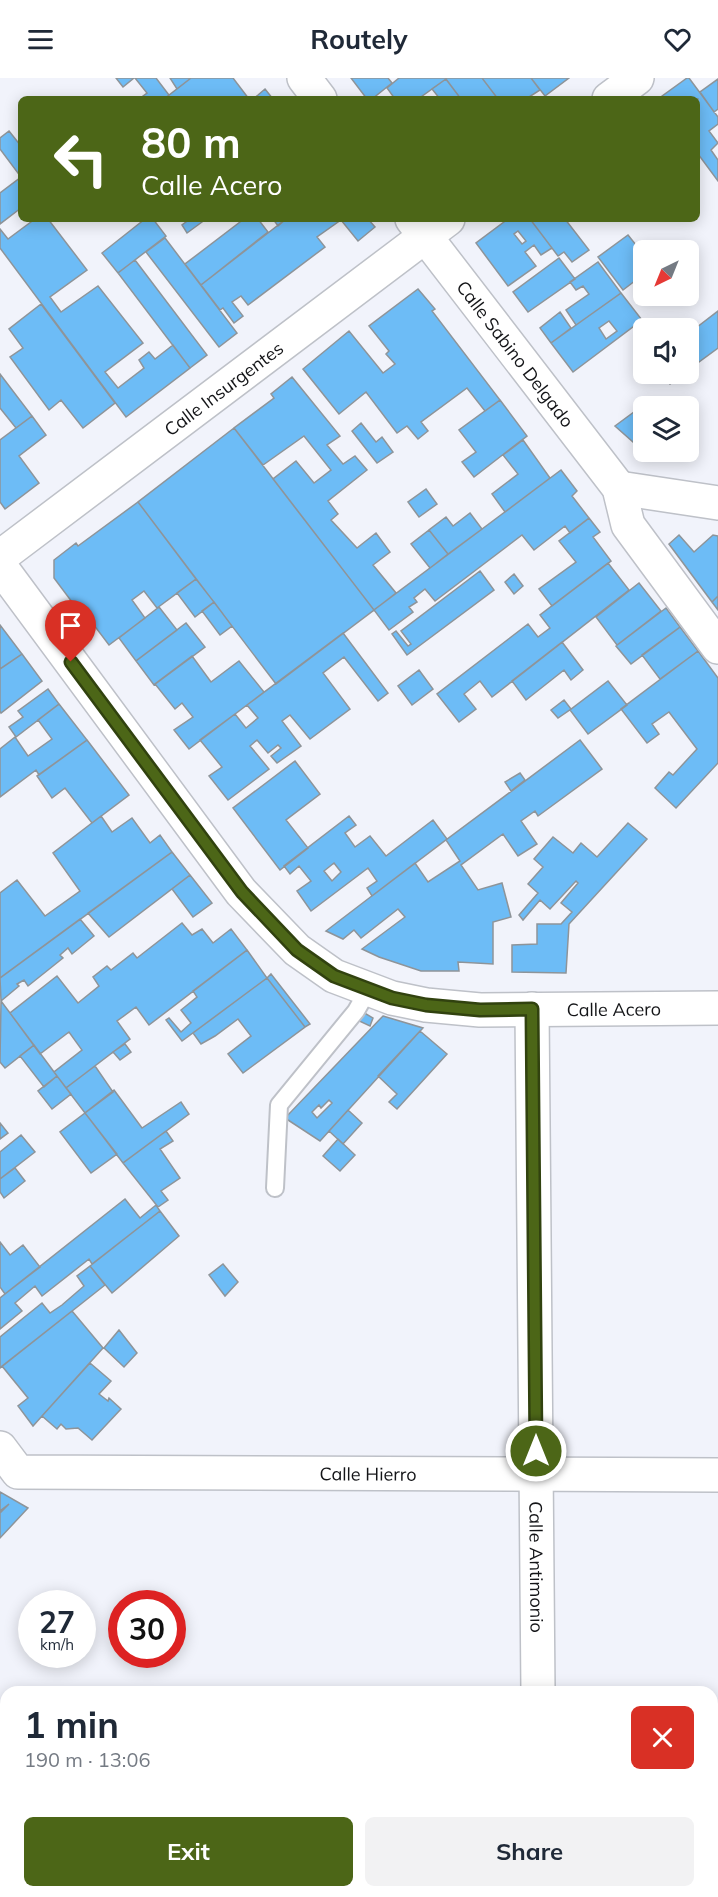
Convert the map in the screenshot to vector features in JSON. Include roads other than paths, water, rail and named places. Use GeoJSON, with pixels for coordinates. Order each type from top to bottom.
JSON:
{"type":"FeatureCollection","features":[{"type":"Feature","properties":{"kind":"street"},"geometry":{"type":"LineString","coordinates":[[304,78],[318,96]]}},
{"type":"Feature","properties":{"kind":"street"},"geometry":{"type":"LineString","coordinates":[[613,96],[637,78]]}},
{"type":"Feature","properties":{"kind":"street","name":"Calle Sabino Delgado"},"geometry":{"type":"LineString","coordinates":[[428,225],[619,488],[628,525],[718,647]]}},
{"type":"Feature","properties":{"kind":"street","name":"Calle Insurgentes"},"geometry":{"type":"LineString","coordinates":[[0,557],[428,225]]}},
{"type":"Feature","properties":{"kind":"street"},"geometry":{"type":"LineString","coordinates":[[619,488],[718,503]]}},
{"type":"Feature","properties":{"kind":"street","name":"Calle Acero"},"geometry":{"type":"LineString","coordinates":[[0,566],[242,892],[297,950],[334,976],[392,998],[426,1005],[480,1010],[718,1008]]}},
{"type":"Feature","properties":{"kind":"street","name":"Calle Antimonio"},"geometry":{"type":"LineString","coordinates":[[532,1009],[538,1686]]}},
{"type":"Feature","properties":{"kind":"street","name":"Calle Hierro"},"geometry":{"type":"LineString","coordinates":[[9,1460],[536,1474],[718,1475]]}},
{"type":"Feature","properties":{"kind":"lane"},"geometry":{"type":"LineString","coordinates":[[274,1188],[279,1105],[356,1011],[368,990]]}}]}
